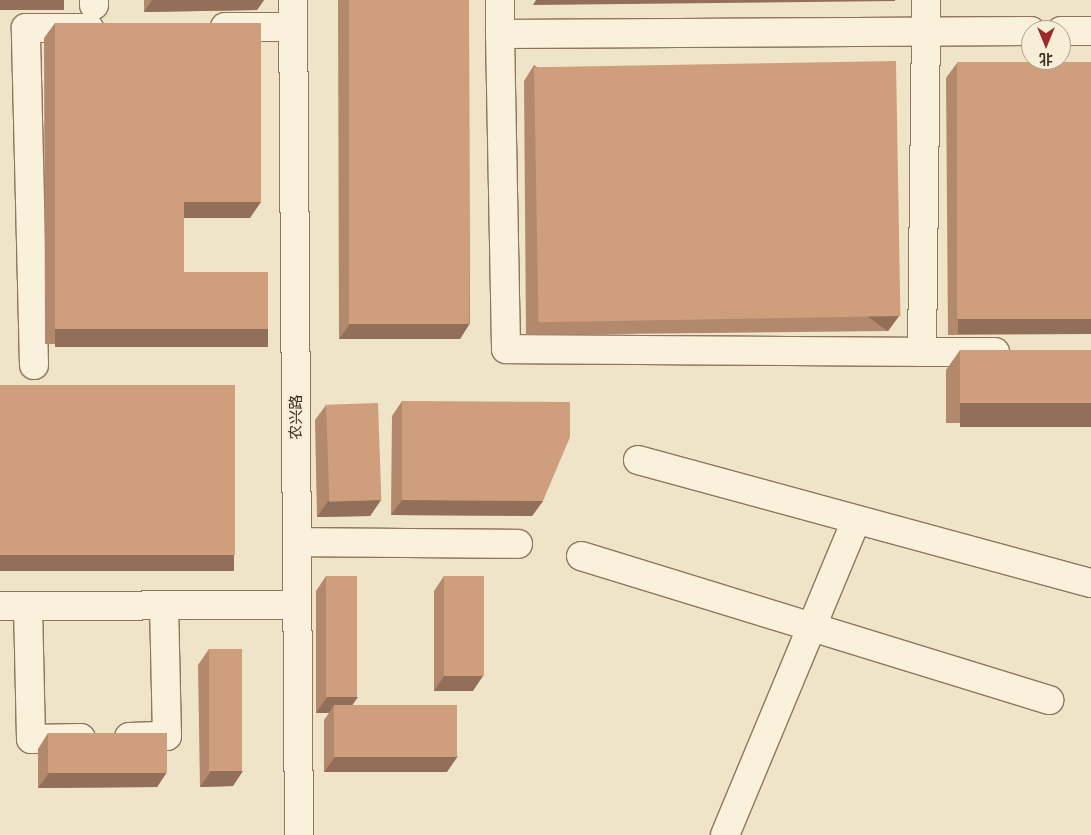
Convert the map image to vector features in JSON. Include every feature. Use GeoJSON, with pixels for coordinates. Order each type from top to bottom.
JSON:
{"type":"FeatureCollection","features":[{"type":"Feature","properties":{"kind":"street","name":"农兴路"},"geometry":{"type":"LineString","coordinates":[[293,0],[298,835]]}},
{"type":"Feature","properties":{"kind":"street"},"geometry":{"type":"LineString","coordinates":[[500,0],[506,349],[1021,352]]}},
{"type":"Feature","properties":{"kind":"street"},"geometry":{"type":"LineString","coordinates":[[922,352],[926,0]]}},
{"type":"Feature","properties":{"kind":"street"},"geometry":{"type":"LineString","coordinates":[[204,28],[293,27]]}},
{"type":"Feature","properties":{"kind":"street"},"geometry":{"type":"LineString","coordinates":[[34,364],[26,28],[115,28]]}},
{"type":"Feature","properties":{"kind":"street"},"geometry":{"type":"LineString","coordinates":[[500,34],[1021,31]]}},
{"type":"Feature","properties":{"kind":"street"},"geometry":{"type":"LineString","coordinates":[[1071,31],[1091,31]]}},
{"type":"Feature","properties":{"kind":"street"},"geometry":{"type":"LineString","coordinates":[[638,460],[1091,583]]}},
{"type":"Feature","properties":{"kind":"street"},"geometry":{"type":"LineString","coordinates":[[725,835],[856,520]]}},
{"type":"Feature","properties":{"kind":"street"},"geometry":{"type":"LineString","coordinates":[[297,542],[518,544]]}},
{"type":"Feature","properties":{"kind":"street"},"geometry":{"type":"LineString","coordinates":[[581,556],[812,625],[1049,700]]}},
{"type":"Feature","properties":{"kind":"street"},"geometry":{"type":"LineString","coordinates":[[0,606],[297,605]]}},
{"type":"Feature","properties":{"kind":"street"},"geometry":{"type":"LineString","coordinates":[[28,606],[31,739],[167,736],[164,606]]}},
{"type":"Feature","properties":{"kind":"building"},"geometry":{"type":"Polygon","coordinates":[[[349,0],[469,0],[469,324],[349,324],[349,0]]]}},
{"type":"Feature","properties":{"kind":"building"},"geometry":{"type":"Polygon","coordinates":[[[55,23],[261,23],[261,202],[184,202],[184,272],[268,272],[268,329],[55,329],[55,23]]]}},
{"type":"Feature","properties":{"kind":"building"},"geometry":{"type":"Polygon","coordinates":[[[896,61],[900,316],[539,322],[534,67],[896,61]]]}},
{"type":"Feature","properties":{"kind":"building"},"geometry":{"type":"Polygon","coordinates":[[[957,62],[1021,62],[1021,70],[1071,70],[1071,62],[1091,62],[1091,319],[957,319],[957,62]]]}},
{"type":"Feature","properties":{"kind":"building"},"geometry":{"type":"Polygon","coordinates":[[[960,350],[1091,350],[1091,403],[960,403],[960,350]]]}},
{"type":"Feature","properties":{"kind":"building"},"geometry":{"type":"Polygon","coordinates":[[[0,385],[235,385],[235,555],[0,555],[0,385]]]}},
{"type":"Feature","properties":{"kind":"building"},"geometry":{"type":"Polygon","coordinates":[[[402,401],[570,402],[570,437],[543,501],[402,500],[402,401]]]}},
{"type":"Feature","properties":{"kind":"building"},"geometry":{"type":"Polygon","coordinates":[[[378,403],[381,500],[329,502],[326,405],[378,403]]]}},
{"type":"Feature","properties":{"kind":"building"},"geometry":{"type":"Polygon","coordinates":[[[326,576],[357,576],[357,697],[326,697],[326,576]]]}},
{"type":"Feature","properties":{"kind":"building"},"geometry":{"type":"Polygon","coordinates":[[[444,576],[484,576],[484,676],[444,676],[444,576]]]}},
{"type":"Feature","properties":{"kind":"building"},"geometry":{"type":"Polygon","coordinates":[[[209,649],[242,649],[242,771],[209,771],[209,649]]]}},
{"type":"Feature","properties":{"kind":"building"},"geometry":{"type":"Polygon","coordinates":[[[334,705],[457,705],[457,757],[334,757],[334,705]]]}},
{"type":"Feature","properties":{"kind":"building"},"geometry":{"type":"Polygon","coordinates":[[[48,733],[167,733],[167,773],[48,773],[48,733]]]}}]}
